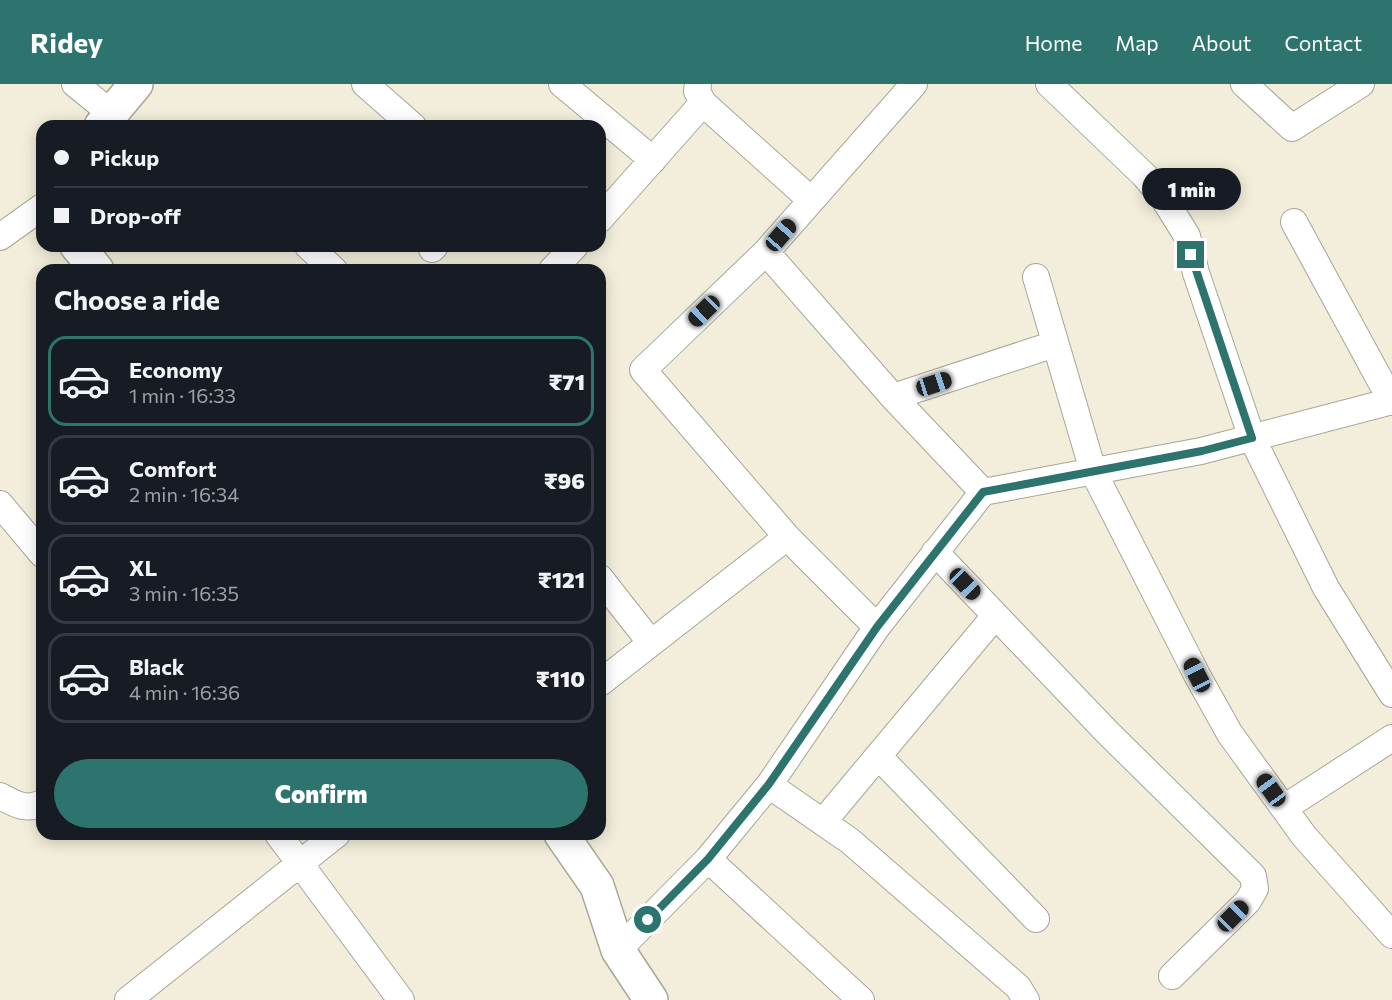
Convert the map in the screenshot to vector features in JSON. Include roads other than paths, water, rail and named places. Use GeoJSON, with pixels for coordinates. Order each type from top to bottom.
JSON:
{"type":"FeatureCollection","features":[{"type":"Feature","properties":{"kind":"street"},"geometry":{"type":"LineString","coordinates":[[75,84],[106,120],[136,84]]}},
{"type":"Feature","properties":{"kind":"street"},"geometry":{"type":"LineString","coordinates":[[365,84],[406,120]]}},
{"type":"Feature","properties":{"kind":"street"},"geometry":{"type":"LineString","coordinates":[[562,84],[605,120]]}},
{"type":"Feature","properties":{"kind":"street"},"geometry":{"type":"LineString","coordinates":[[877,627],[788,537],[643,370],[766,252],[914,84]]}},
{"type":"Feature","properties":{"kind":"street"},"geometry":{"type":"LineString","coordinates":[[1048,84],[1145,176],[1164,199],[1187,236],[1196,273],[1252,438],[1326,588],[1392,693]]}},
{"type":"Feature","properties":{"kind":"street"},"geometry":{"type":"LineString","coordinates":[[1244,84],[1292,128],[1360,84]]}},
{"type":"Feature","properties":{"kind":"street"},"geometry":{"type":"LineString","coordinates":[[606,212],[653,160],[700,93],[811,200]]}},
{"type":"Feature","properties":{"kind":"street"},"geometry":{"type":"LineString","coordinates":[[606,121],[653,160]]}},
{"type":"Feature","properties":{"kind":"street"},"geometry":{"type":"LineString","coordinates":[[0,237],[36,211]]}},
{"type":"Feature","properties":{"kind":"street"},"geometry":{"type":"LineString","coordinates":[[618,950],[708,859],[769,784],[877,627],[983,492],[1202,451],[1392,401],[1293,222]]}},
{"type":"Feature","properties":{"kind":"street"},"geometry":{"type":"LineString","coordinates":[[82,252],[93,264]]}},
{"type":"Feature","properties":{"kind":"street"},"geometry":{"type":"LineString","coordinates":[[314,252],[328,264]]}},
{"type":"Feature","properties":{"kind":"street"},"geometry":{"type":"LineString","coordinates":[[766,252],[893,397],[983,492]]}},
{"type":"Feature","properties":{"kind":"street"},"geometry":{"type":"LineString","coordinates":[[1036,277],[1093,471],[1224,724],[1304,836],[1392,935]]}},
{"type":"Feature","properties":{"kind":"street"},"geometry":{"type":"LineString","coordinates":[[893,397],[1055,344]]}},
{"type":"Feature","properties":{"kind":"street"},"geometry":{"type":"LineString","coordinates":[[0,504],[36,547]]}},
{"type":"Feature","properties":{"kind":"street"},"geometry":{"type":"LineString","coordinates":[[606,678],[788,537]]}},
{"type":"Feature","properties":{"kind":"street"},"geometry":{"type":"LineString","coordinates":[[935,552],[1107,732],[1253,876],[1255,889],[1248,901],[1172,976]]}},
{"type":"Feature","properties":{"kind":"street"},"geometry":{"type":"LineString","coordinates":[[606,586],[651,643]]}},
{"type":"Feature","properties":{"kind":"street"},"geometry":{"type":"LineString","coordinates":[[823,822],[995,616]]}},
{"type":"Feature","properties":{"kind":"street"},"geometry":{"type":"LineString","coordinates":[[1284,808],[1392,738]]}},
{"type":"Feature","properties":{"kind":"street"},"geometry":{"type":"LineString","coordinates":[[878,756],[1036,919]]}},
{"type":"Feature","properties":{"kind":"street"},"geometry":{"type":"LineString","coordinates":[[769,784],[850,841],[1018,987],[1026,1000]]}},
{"type":"Feature","properties":{"kind":"street"},"geometry":{"type":"LineString","coordinates":[[0,796],[21,807],[36,804]]}},
{"type":"Feature","properties":{"kind":"street"},"geometry":{"type":"LineString","coordinates":[[283,840],[401,1000]]}},
{"type":"Feature","properties":{"kind":"street"},"geometry":{"type":"LineString","coordinates":[[133,998],[329,840]]}},
{"type":"Feature","properties":{"kind":"street"},"geometry":{"type":"LineString","coordinates":[[565,840],[597,886],[618,950],[651,1000]]}},
{"type":"Feature","properties":{"kind":"street"},"geometry":{"type":"LineString","coordinates":[[708,859],[861,1000]]}}]}
